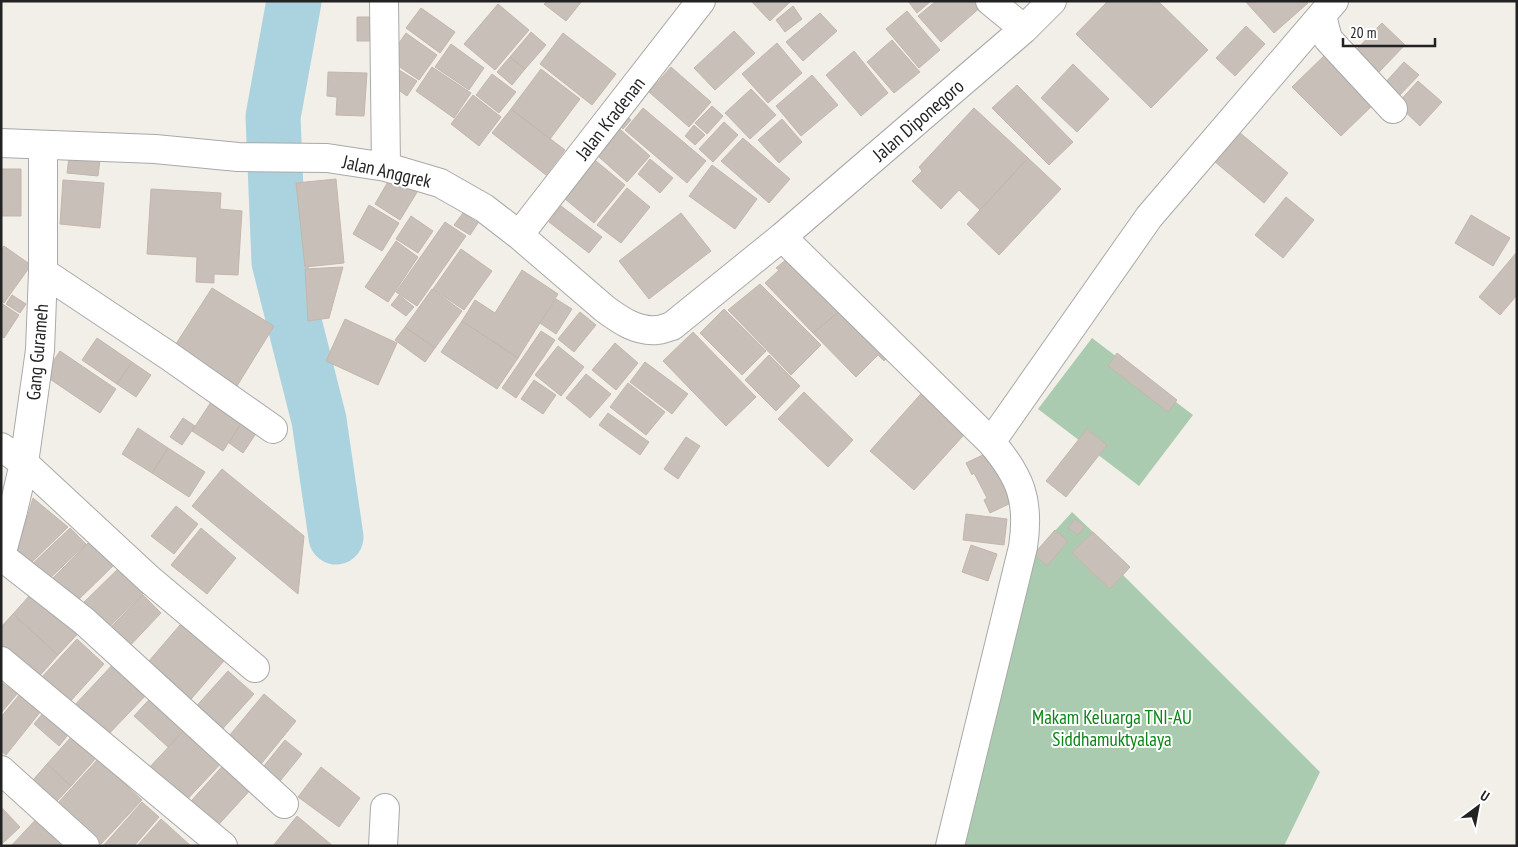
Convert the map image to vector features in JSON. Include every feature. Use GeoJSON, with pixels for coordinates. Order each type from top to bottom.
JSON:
{"type":"FeatureCollection","features":[{"type":"Feature","properties":{"kind":"street"},"geometry":{"type":"LineString","coordinates":[[384,1],[386,167]]}},
{"type":"Feature","properties":{"kind":"street","name":"Jalan Kradenan"},"geometry":{"type":"LineString","coordinates":[[519,235],[701,1]]}},
{"type":"Feature","properties":{"kind":"street"},"geometry":{"type":"LineString","coordinates":[[990,1],[1024,29]]}},
{"type":"Feature","properties":{"kind":"street","name":"Jalan Diponegoro"},"geometry":{"type":"LineString","coordinates":[[782,237],[1024,29],[1052,1]]}},
{"type":"Feature","properties":{"kind":"street"},"geometry":{"type":"LineString","coordinates":[[1328,9],[1328,39],[1393,109]]}},
{"type":"Feature","properties":{"kind":"street"},"geometry":{"type":"LineString","coordinates":[[991,442],[1148,216],[1328,9]]}},
{"type":"Feature","properties":{"kind":"street","name":"Jalan Anggrek"},"geometry":{"type":"LineString","coordinates":[[1,143],[154,149],[238,157],[327,158],[386,167],[440,183],[484,208],[519,235],[605,309],[620,320],[639,329],[656,330],[672,326],[782,237]]}},
{"type":"Feature","properties":{"kind":"street","name":"Gang Gurameh"},"geometry":{"type":"LineString","coordinates":[[1,556],[24,463],[40,350],[43,272],[43,145]]}},
{"type":"Feature","properties":{"kind":"street"},"geometry":{"type":"LineString","coordinates":[[782,237],[991,442],[1013,471],[1021,489],[1026,509],[1026,529],[1023,547],[950,846]]}},
{"type":"Feature","properties":{"kind":"street"},"geometry":{"type":"LineString","coordinates":[[43,272],[169,356],[273,430]]}},
{"type":"Feature","properties":{"kind":"street"},"geometry":{"type":"LineString","coordinates":[[1,447],[24,463],[149,579],[255,668]]}},
{"type":"Feature","properties":{"kind":"street"},"geometry":{"type":"LineString","coordinates":[[1,556],[84,621],[284,804]]}},
{"type":"Feature","properties":{"kind":"street"},"geometry":{"type":"LineString","coordinates":[[1,661],[223,846]]}},
{"type":"Feature","properties":{"kind":"street"},"geometry":{"type":"LineString","coordinates":[[1,770],[85,846]]}},
{"type":"Feature","properties":{"kind":"street"},"geometry":{"type":"LineString","coordinates":[[383,846],[385,808]]}},
{"type":"Feature","properties":{"kind":"green space"},"geometry":{"type":"Polygon","coordinates":[[[1092,338],[1193,415],[1139,486],[1038,409],[1092,338]]]}},
{"type":"Feature","properties":{"kind":"green space","name":"Makam Keluarga TNI-AU Siddhamuktyalaya"},"geometry":{"type":"Polygon","coordinates":[[[1072,512],[1130,567],[1123,575],[1320,772],[1284,846],[963,846],[1034,554],[1072,512]]]}},
{"type":"Feature","properties":{"kind":"building"},"geometry":{"type":"Polygon","coordinates":[[[547,1],[582,1],[566,21],[544,4],[547,1]]]}},
{"type":"Feature","properties":{"kind":"building"},"geometry":{"type":"Polygon","coordinates":[[[751,1],[791,1],[770,21],[751,1]]]}},
{"type":"Feature","properties":{"kind":"building"},"geometry":{"type":"Polygon","coordinates":[[[908,1],[931,1],[917,13],[908,1]]]}},
{"type":"Feature","properties":{"kind":"building"},"geometry":{"type":"Polygon","coordinates":[[[936,1],[980,1],[983,5],[941,42],[918,16],[936,1]]]}},
{"type":"Feature","properties":{"kind":"building"},"geometry":{"type":"Polygon","coordinates":[[[1108,1],[1158,1],[1208,50],[1151,108],[1076,34],[1108,1]]]}},
{"type":"Feature","properties":{"kind":"building"},"geometry":{"type":"Polygon","coordinates":[[[1245,1],[1306,1],[1308,3],[1274,33],[1245,1]]]}},
{"type":"Feature","properties":{"kind":"building"},"geometry":{"type":"Polygon","coordinates":[[[498,4],[529,30],[495,70],[464,44],[498,4]]]}},
{"type":"Feature","properties":{"kind":"building"},"geometry":{"type":"Polygon","coordinates":[[[793,6],[802,19],[785,32],[776,20],[793,6]]]}},
{"type":"Feature","properties":{"kind":"building"},"geometry":{"type":"Polygon","coordinates":[[[421,8],[455,32],[440,53],[406,28],[421,8]]]}},
{"type":"Feature","properties":{"kind":"building"},"geometry":{"type":"Polygon","coordinates":[[[907,11],[940,50],[919,68],[886,29],[907,11]]]}},
{"type":"Feature","properties":{"kind":"building"},"geometry":{"type":"Polygon","coordinates":[[[820,13],[837,31],[803,61],[786,42],[820,13]]]}},
{"type":"Feature","properties":{"kind":"building"},"geometry":{"type":"Polygon","coordinates":[[[357,17],[375,17],[374,41],[357,41],[357,17]]]}},
{"type":"Feature","properties":{"kind":"building"},"geometry":{"type":"Polygon","coordinates":[[[1382,23],[1405,45],[1378,73],[1355,51],[1382,23]]]}},
{"type":"Feature","properties":{"kind":"building"},"geometry":{"type":"Polygon","coordinates":[[[1246,26],[1265,44],[1235,76],[1216,58],[1246,26]]]}},
{"type":"Feature","properties":{"kind":"building"},"geometry":{"type":"Polygon","coordinates":[[[734,31],[755,53],[715,90],[694,68],[734,31]]]}},
{"type":"Feature","properties":{"kind":"building"},"geometry":{"type":"Polygon","coordinates":[[[531,32],[546,45],[525,69],[510,57],[531,32]]]}},
{"type":"Feature","properties":{"kind":"building"},"geometry":{"type":"Polygon","coordinates":[[[406,33],[437,55],[419,80],[388,59],[406,33]]]}},
{"type":"Feature","properties":{"kind":"building"},"geometry":{"type":"Polygon","coordinates":[[[563,33],[616,74],[592,105],[540,64],[563,33]]]}},
{"type":"Feature","properties":{"kind":"building"},"geometry":{"type":"Polygon","coordinates":[[[892,40],[920,72],[894,93],[867,62],[892,40]]]}},
{"type":"Feature","properties":{"kind":"building"},"geometry":{"type":"Polygon","coordinates":[[[777,43],[802,73],[768,103],[742,74],[777,43]]]}},
{"type":"Feature","properties":{"kind":"building"},"geometry":{"type":"Polygon","coordinates":[[[451,44],[484,68],[469,90],[435,67],[451,44]]]}},
{"type":"Feature","properties":{"kind":"building"},"geometry":{"type":"Polygon","coordinates":[[[854,51],[888,93],[861,116],[826,75],[854,51]]]}},
{"type":"Feature","properties":{"kind":"building"},"geometry":{"type":"Polygon","coordinates":[[[1328,52],[1376,102],[1341,136],[1292,87],[1328,52]]]}},
{"type":"Feature","properties":{"kind":"building"},"geometry":{"type":"Polygon","coordinates":[[[510,57],[525,69],[512,85],[497,72],[510,57]]]}},
{"type":"Feature","properties":{"kind":"building"},"geometry":{"type":"Polygon","coordinates":[[[1404,62],[1419,75],[1398,97],[1384,84],[1404,62]]]}},
{"type":"Feature","properties":{"kind":"building"},"geometry":{"type":"Polygon","coordinates":[[[1073,64],[1109,99],[1077,132],[1041,98],[1073,64]]]}},
{"type":"Feature","properties":{"kind":"building"},"geometry":{"type":"Polygon","coordinates":[[[432,67],[471,93],[454,118],[416,91],[432,67]]]}},
{"type":"Feature","properties":{"kind":"building"},"geometry":{"type":"Polygon","coordinates":[[[671,67],[711,102],[689,127],[649,92],[671,67]]]}},
{"type":"Feature","properties":{"kind":"building"},"geometry":{"type":"Polygon","coordinates":[[[541,69],[580,99],[550,139],[511,109],[541,69]]]}},
{"type":"Feature","properties":{"kind":"building"},"geometry":{"type":"Polygon","coordinates":[[[399,70],[417,81],[407,96],[390,84],[399,70]]]}},
{"type":"Feature","properties":{"kind":"building"},"geometry":{"type":"Polygon","coordinates":[[[328,72],[367,73],[364,116],[336,115],[337,97],[327,96],[328,72]]]}},
{"type":"Feature","properties":{"kind":"building"},"geometry":{"type":"Polygon","coordinates":[[[492,74],[516,92],[499,113],[476,95],[492,74]]]}},
{"type":"Feature","properties":{"kind":"building"},"geometry":{"type":"Polygon","coordinates":[[[812,75],[838,105],[801,136],[776,106],[812,75]]]}},
{"type":"Feature","properties":{"kind":"building"},"geometry":{"type":"Polygon","coordinates":[[[1418,81],[1442,102],[1420,126],[1397,104],[1418,81]]]}},
{"type":"Feature","properties":{"kind":"building"},"geometry":{"type":"Polygon","coordinates":[[[1017,85],[1073,142],[1049,165],[992,108],[1017,85]]]}},
{"type":"Feature","properties":{"kind":"building"},"geometry":{"type":"Polygon","coordinates":[[[751,89],[776,115],[750,139],[725,113],[751,89]]]}},
{"type":"Feature","properties":{"kind":"building"},"geometry":{"type":"Polygon","coordinates":[[[473,95],[501,117],[479,146],[451,124],[473,95]]]}},
{"type":"Feature","properties":{"kind":"building"},"geometry":{"type":"Polygon","coordinates":[[[712,106],[723,116],[707,134],[695,123],[712,106]]]}},
{"type":"Feature","properties":{"kind":"building"},"geometry":{"type":"Polygon","coordinates":[[[643,108],[706,161],[687,183],[625,130],[643,108]]]}},
{"type":"Feature","properties":{"kind":"building"},"geometry":{"type":"Polygon","coordinates":[[[974,108],[1028,158],[980,210],[959,190],[941,209],[912,181],[922,171],[919,167],[974,108]]]}},
{"type":"Feature","properties":{"kind":"building"},"geometry":{"type":"Polygon","coordinates":[[[511,109],[565,150],[546,175],[492,133],[511,109]]]}},
{"type":"Feature","properties":{"kind":"building"},"geometry":{"type":"Polygon","coordinates":[[[624,113],[631,120],[623,129],[615,122],[624,113]]]}},
{"type":"Feature","properties":{"kind":"building"},"geometry":{"type":"Polygon","coordinates":[[[782,119],[802,142],[779,163],[758,140],[782,119]]]}},
{"type":"Feature","properties":{"kind":"building"},"geometry":{"type":"Polygon","coordinates":[[[724,122],[738,135],[713,162],[699,149],[724,122]]]}},
{"type":"Feature","properties":{"kind":"building"},"geometry":{"type":"Polygon","coordinates":[[[613,123],[650,156],[627,182],[590,149],[613,123]]]}},
{"type":"Feature","properties":{"kind":"building"},"geometry":{"type":"Polygon","coordinates":[[[694,125],[705,135],[695,145],[685,136],[694,125]]]}},
{"type":"Feature","properties":{"kind":"building"},"geometry":{"type":"Polygon","coordinates":[[[1239,132],[1288,173],[1264,203],[1214,161],[1239,132]]]}},
{"type":"Feature","properties":{"kind":"building"},"geometry":{"type":"Polygon","coordinates":[[[743,138],[790,179],[769,203],[721,161],[743,138]]]}},
{"type":"Feature","properties":{"kind":"building"},"geometry":{"type":"Polygon","coordinates":[[[590,156],[625,185],[594,223],[559,194],[590,156]]]}},
{"type":"Feature","properties":{"kind":"building"},"geometry":{"type":"Polygon","coordinates":[[[69,157],[100,160],[98,176],[67,173],[69,157]]]}},
{"type":"Feature","properties":{"kind":"building"},"geometry":{"type":"Polygon","coordinates":[[[1028,158],[1061,189],[999,255],[967,224],[1028,158]]]}},
{"type":"Feature","properties":{"kind":"building"},"geometry":{"type":"Polygon","coordinates":[[[650,159],[673,178],[660,193],[638,174],[650,159]]]}},
{"type":"Feature","properties":{"kind":"building"},"geometry":{"type":"Polygon","coordinates":[[[712,165],[757,199],[735,229],[689,196],[712,165]]]}},
{"type":"Feature","properties":{"kind":"building"},"geometry":{"type":"Polygon","coordinates":[[[1,169],[21,169],[21,216],[1,216],[1,169]]]}},
{"type":"Feature","properties":{"kind":"building"},"geometry":{"type":"Polygon","coordinates":[[[393,173],[419,189],[400,220],[375,204],[393,173]]]}},
{"type":"Feature","properties":{"kind":"building"},"geometry":{"type":"Polygon","coordinates":[[[336,179],[344,263],[305,267],[296,183],[336,179]]]}},
{"type":"Feature","properties":{"kind":"building"},"geometry":{"type":"Polygon","coordinates":[[[63,180],[104,183],[100,228],[60,224],[63,180]]]}},
{"type":"Feature","properties":{"kind":"building"},"geometry":{"type":"Polygon","coordinates":[[[627,188],[650,207],[621,243],[597,225],[627,188]]]}},
{"type":"Feature","properties":{"kind":"building"},"geometry":{"type":"Polygon","coordinates":[[[151,189],[221,193],[220,209],[242,211],[238,275],[214,274],[214,283],[196,282],[197,257],[147,254],[151,189]]]}},
{"type":"Feature","properties":{"kind":"building"},"geometry":{"type":"Polygon","coordinates":[[[1286,197],[1314,220],[1283,258],[1255,235],[1286,197]]]}},
{"type":"Feature","properties":{"kind":"building"},"geometry":{"type":"Polygon","coordinates":[[[369,205],[399,223],[382,251],[353,234],[369,205]]]}},
{"type":"Feature","properties":{"kind":"building"},"geometry":{"type":"Polygon","coordinates":[[[561,206],[602,237],[589,253],[549,222],[561,206]]]}},
{"type":"Feature","properties":{"kind":"building"},"geometry":{"type":"Polygon","coordinates":[[[463,213],[478,223],[470,235],[454,225],[463,213]]]}},
{"type":"Feature","properties":{"kind":"building"},"geometry":{"type":"Polygon","coordinates":[[[681,213],[711,251],[649,299],[619,261],[681,213]]]}},
{"type":"Feature","properties":{"kind":"building"},"geometry":{"type":"Polygon","coordinates":[[[1471,215],[1510,238],[1493,266],[1455,243],[1471,215]]]}},
{"type":"Feature","properties":{"kind":"building"},"geometry":{"type":"Polygon","coordinates":[[[411,216],[433,231],[418,253],[396,239],[411,216]]]}},
{"type":"Feature","properties":{"kind":"building"},"geometry":{"type":"Polygon","coordinates":[[[445,222],[466,236],[417,306],[396,292],[445,222]]]}},
{"type":"Feature","properties":{"kind":"building"},"geometry":{"type":"Polygon","coordinates":[[[396,241],[418,257],[388,302],[365,287],[396,241]]]}},
{"type":"Feature","properties":{"kind":"building"},"geometry":{"type":"Polygon","coordinates":[[[4,246],[31,265],[4,303],[1,301],[1,250],[4,246]]]}},
{"type":"Feature","properties":{"kind":"building"},"geometry":{"type":"Polygon","coordinates":[[[461,249],[492,271],[464,310],[433,289],[461,249]]]}},
{"type":"Feature","properties":{"kind":"building"},"geometry":{"type":"Polygon","coordinates":[[[1516,253],[1517,295],[1500,315],[1479,297],[1516,253]]]}},
{"type":"Feature","properties":{"kind":"building"},"geometry":{"type":"Polygon","coordinates":[[[788,258],[845,307],[813,333],[765,283],[779,270],[776,268],[788,258]]]}},
{"type":"Feature","properties":{"kind":"building"},"geometry":{"type":"Polygon","coordinates":[[[343,267],[329,318],[308,321],[305,269],[343,267]]]}},
{"type":"Feature","properties":{"kind":"building"},"geometry":{"type":"Polygon","coordinates":[[[522,270],[558,294],[518,358],[462,321],[475,300],[495,313],[522,270]]]}},
{"type":"Feature","properties":{"kind":"building"},"geometry":{"type":"Polygon","coordinates":[[[760,284],[821,345],[791,375],[728,310],[760,284]]]}},
{"type":"Feature","properties":{"kind":"building"},"geometry":{"type":"Polygon","coordinates":[[[212,288],[274,326],[237,386],[174,347],[212,288]]]}},
{"type":"Feature","properties":{"kind":"building"},"geometry":{"type":"Polygon","coordinates":[[[432,289],[462,311],[435,348],[405,327],[432,289]]]}},
{"type":"Feature","properties":{"kind":"building"},"geometry":{"type":"Polygon","coordinates":[[[12,295],[26,304],[20,313],[6,304],[12,295]]]}},
{"type":"Feature","properties":{"kind":"building"},"geometry":{"type":"Polygon","coordinates":[[[399,295],[414,307],[406,316],[391,305],[399,295]]]}},
{"type":"Feature","properties":{"kind":"building"},"geometry":{"type":"Polygon","coordinates":[[[556,299],[572,309],[556,334],[540,323],[556,299]]]}},
{"type":"Feature","properties":{"kind":"building"},"geometry":{"type":"Polygon","coordinates":[[[1,303],[19,315],[4,338],[1,336],[1,303]]]}},
{"type":"Feature","properties":{"kind":"building"},"geometry":{"type":"Polygon","coordinates":[[[845,307],[892,353],[884,361],[878,355],[856,377],[813,333],[845,307]]]}},
{"type":"Feature","properties":{"kind":"building"},"geometry":{"type":"Polygon","coordinates":[[[724,309],[766,351],[742,375],[700,333],[724,309]]]}},
{"type":"Feature","properties":{"kind":"building"},"geometry":{"type":"Polygon","coordinates":[[[580,312],[596,325],[574,352],[558,339],[580,312]]]}},
{"type":"Feature","properties":{"kind":"building"},"geometry":{"type":"Polygon","coordinates":[[[345,319],[397,343],[378,385],[326,361],[345,319]]]}},
{"type":"Feature","properties":{"kind":"building"},"geometry":{"type":"Polygon","coordinates":[[[462,321],[518,358],[497,389],[441,352],[462,321]]]}},
{"type":"Feature","properties":{"kind":"building"},"geometry":{"type":"Polygon","coordinates":[[[405,327],[435,348],[425,362],[395,340],[405,327]]]}},
{"type":"Feature","properties":{"kind":"building"},"geometry":{"type":"Polygon","coordinates":[[[541,331],[555,340],[516,398],[502,388],[541,331]]]}},
{"type":"Feature","properties":{"kind":"building"},"geometry":{"type":"Polygon","coordinates":[[[693,332],[756,397],[726,426],[663,361],[693,332]]]}},
{"type":"Feature","properties":{"kind":"building"},"geometry":{"type":"Polygon","coordinates":[[[97,338],[132,362],[117,384],[82,360],[97,338]]]}},
{"type":"Feature","properties":{"kind":"building"},"geometry":{"type":"Polygon","coordinates":[[[615,343],[638,363],[616,390],[592,370],[615,343]]]}},
{"type":"Feature","properties":{"kind":"building"},"geometry":{"type":"Polygon","coordinates":[[[558,346],[584,367],[561,396],[535,375],[558,346]]]}},
{"type":"Feature","properties":{"kind":"building"},"geometry":{"type":"Polygon","coordinates":[[[60,351],[116,389],[100,413],[44,375],[60,351]]]}},
{"type":"Feature","properties":{"kind":"building"},"geometry":{"type":"Polygon","coordinates":[[[1117,353],[1177,400],[1168,412],[1108,366],[1117,353]]]}},
{"type":"Feature","properties":{"kind":"building"},"geometry":{"type":"Polygon","coordinates":[[[769,355],[800,386],[776,411],[745,380],[769,355]]]}},
{"type":"Feature","properties":{"kind":"building"},"geometry":{"type":"Polygon","coordinates":[[[132,362],[151,375],[136,397],[117,384],[132,362]]]}},
{"type":"Feature","properties":{"kind":"building"},"geometry":{"type":"Polygon","coordinates":[[[645,362],[688,394],[672,414],[630,382],[645,362]]]}},
{"type":"Feature","properties":{"kind":"building"},"geometry":{"type":"Polygon","coordinates":[[[586,374],[611,394],[590,418],[566,398],[586,374]]]}},
{"type":"Feature","properties":{"kind":"building"},"geometry":{"type":"Polygon","coordinates":[[[534,380],[556,395],[543,414],[521,399],[534,380]]]}},
{"type":"Feature","properties":{"kind":"building"},"geometry":{"type":"Polygon","coordinates":[[[628,383],[665,412],[646,435],[610,407],[628,383]]]}},
{"type":"Feature","properties":{"kind":"building"},"geometry":{"type":"Polygon","coordinates":[[[927,387],[972,426],[914,490],[870,451],[927,387]]]}},
{"type":"Feature","properties":{"kind":"building"},"geometry":{"type":"Polygon","coordinates":[[[804,392],[853,440],[828,467],[778,419],[804,392]]]}},
{"type":"Feature","properties":{"kind":"building"},"geometry":{"type":"Polygon","coordinates":[[[213,399],[244,419],[223,451],[192,431],[213,399]]]}},
{"type":"Feature","properties":{"kind":"building"},"geometry":{"type":"Polygon","coordinates":[[[608,413],[649,442],[640,455],[599,425],[608,413]]]}},
{"type":"Feature","properties":{"kind":"building"},"geometry":{"type":"Polygon","coordinates":[[[183,418],[195,426],[182,445],[170,437],[183,418]]]}},
{"type":"Feature","properties":{"kind":"building"},"geometry":{"type":"Polygon","coordinates":[[[244,419],[259,429],[243,453],[229,443],[244,419]]]}},
{"type":"Feature","properties":{"kind":"building"},"geometry":{"type":"Polygon","coordinates":[[[138,428],[168,448],[152,473],[122,454],[138,428]]]}},
{"type":"Feature","properties":{"kind":"building"},"geometry":{"type":"Polygon","coordinates":[[[1087,429],[1107,445],[1066,497],[1046,481],[1087,429]]]}},
{"type":"Feature","properties":{"kind":"building"},"geometry":{"type":"Polygon","coordinates":[[[686,437],[700,446],[678,479],[664,469],[686,437]]]}},
{"type":"Feature","properties":{"kind":"building"},"geometry":{"type":"Polygon","coordinates":[[[168,448],[205,472],[189,497],[152,473],[168,448]]]}},
{"type":"Feature","properties":{"kind":"building"},"geometry":{"type":"Polygon","coordinates":[[[989,452],[1013,502],[990,513],[984,500],[987,498],[974,473],[972,475],[966,463],[989,452]]]}},
{"type":"Feature","properties":{"kind":"building"},"geometry":{"type":"Polygon","coordinates":[[[222,469],[304,536],[298,594],[192,506],[222,469]]]}},
{"type":"Feature","properties":{"kind":"building"},"geometry":{"type":"Polygon","coordinates":[[[33,498],[68,527],[30,564],[17,551],[33,498]]]}},
{"type":"Feature","properties":{"kind":"building"},"geometry":{"type":"Polygon","coordinates":[[[176,506],[198,524],[174,554],[151,536],[176,506]]]}},
{"type":"Feature","properties":{"kind":"building"},"geometry":{"type":"Polygon","coordinates":[[[966,514],[1007,519],[1004,545],[963,540],[966,514]]]}},
{"type":"Feature","properties":{"kind":"building"},"geometry":{"type":"Polygon","coordinates":[[[1075,519],[1085,527],[1078,535],[1068,528],[1075,519]]]}},
{"type":"Feature","properties":{"kind":"building"},"geometry":{"type":"Polygon","coordinates":[[[70,528],[86,544],[43,585],[27,569],[70,528]]]}},
{"type":"Feature","properties":{"kind":"building"},"geometry":{"type":"Polygon","coordinates":[[[201,528],[236,558],[207,594],[171,565],[201,528]]]}},
{"type":"Feature","properties":{"kind":"building"},"geometry":{"type":"Polygon","coordinates":[[[1055,530],[1068,541],[1047,566],[1034,554],[1055,530]]]}},
{"type":"Feature","properties":{"kind":"building"},"geometry":{"type":"Polygon","coordinates":[[[1093,532],[1130,567],[1110,589],[1072,553],[1093,532]]]}},
{"type":"Feature","properties":{"kind":"building"},"geometry":{"type":"Polygon","coordinates":[[[91,540],[115,564],[72,606],[49,582],[91,540]]]}},
{"type":"Feature","properties":{"kind":"building"},"geometry":{"type":"Polygon","coordinates":[[[971,545],[997,554],[988,581],[962,572],[971,545]]]}},
{"type":"Feature","properties":{"kind":"building"},"geometry":{"type":"Polygon","coordinates":[[[123,564],[148,589],[103,633],[78,608],[123,564]]]}},
{"type":"Feature","properties":{"kind":"building"},"geometry":{"type":"Polygon","coordinates":[[[38,586],[84,627],[58,655],[13,614],[38,586]]]}},
{"type":"Feature","properties":{"kind":"building"},"geometry":{"type":"Polygon","coordinates":[[[143,595],[161,613],[124,652],[105,633],[143,595]]]}},
{"type":"Feature","properties":{"kind":"building"},"geometry":{"type":"Polygon","coordinates":[[[13,614],[58,655],[36,680],[1,648],[1,627],[13,614]]]}},
{"type":"Feature","properties":{"kind":"building"},"geometry":{"type":"Polygon","coordinates":[[[186,618],[229,655],[186,705],[143,668],[186,618]]]}},
{"type":"Feature","properties":{"kind":"building"},"geometry":{"type":"Polygon","coordinates":[[[77,639],[104,664],[68,704],[41,678],[77,639]]]}},
{"type":"Feature","properties":{"kind":"building"},"geometry":{"type":"Polygon","coordinates":[[[116,661],[149,692],[104,739],[72,708],[116,661]]]}},
{"type":"Feature","properties":{"kind":"building"},"geometry":{"type":"Polygon","coordinates":[[[228,671],[254,694],[218,734],[192,711],[228,671]]]}},
{"type":"Feature","properties":{"kind":"building"},"geometry":{"type":"Polygon","coordinates":[[[1,682],[17,694],[1,713],[1,682]]]}},
{"type":"Feature","properties":{"kind":"building"},"geometry":{"type":"Polygon","coordinates":[[[157,691],[191,723],[168,747],[134,716],[157,691]]]}},
{"type":"Feature","properties":{"kind":"building"},"geometry":{"type":"Polygon","coordinates":[[[20,694],[41,711],[6,755],[1,751],[1,717],[20,694]]]}},
{"type":"Feature","properties":{"kind":"building"},"geometry":{"type":"Polygon","coordinates":[[[264,694],[296,721],[257,769],[224,742],[264,694]]]}},
{"type":"Feature","properties":{"kind":"building"},"geometry":{"type":"Polygon","coordinates":[[[43,713],[68,735],[59,746],[34,724],[43,713]]]}},
{"type":"Feature","properties":{"kind":"building"},"geometry":{"type":"Polygon","coordinates":[[[191,723],[227,757],[182,805],[146,771],[191,723]]]}},
{"type":"Feature","properties":{"kind":"building"},"geometry":{"type":"Polygon","coordinates":[[[72,736],[97,757],[71,786],[47,764],[72,736]]]}},
{"type":"Feature","properties":{"kind":"building"},"geometry":{"type":"Polygon","coordinates":[[[285,740],[302,754],[276,786],[259,772],[285,740]]]}},
{"type":"Feature","properties":{"kind":"building"},"geometry":{"type":"Polygon","coordinates":[[[98,759],[142,800],[101,844],[57,804],[98,759]]]}},
{"type":"Feature","properties":{"kind":"building"},"geometry":{"type":"Polygon","coordinates":[[[226,762],[253,787],[211,833],[184,809],[226,762]]]}},
{"type":"Feature","properties":{"kind":"building"},"geometry":{"type":"Polygon","coordinates":[[[47,764],[71,786],[57,801],[33,780],[47,764]]]}},
{"type":"Feature","properties":{"kind":"building"},"geometry":{"type":"Polygon","coordinates":[[[321,767],[360,798],[339,827],[298,797],[321,767]]]}},
{"type":"Feature","properties":{"kind":"building"},"geometry":{"type":"Polygon","coordinates":[[[142,802],[159,817],[134,846],[103,846],[142,802]]]}},
{"type":"Feature","properties":{"kind":"building"},"geometry":{"type":"Polygon","coordinates":[[[1,807],[20,827],[1,845],[1,807]]]}},
{"type":"Feature","properties":{"kind":"building"},"geometry":{"type":"Polygon","coordinates":[[[41,814],[75,846],[11,846],[41,814]]]}},
{"type":"Feature","properties":{"kind":"building"},"geometry":{"type":"Polygon","coordinates":[[[297,816],[333,846],[273,846],[297,816]]]}},
{"type":"Feature","properties":{"kind":"building"},"geometry":{"type":"Polygon","coordinates":[[[161,819],[191,846],[137,846],[161,819]]]}},
{"type":"Feature","properties":{"kind":"waterway"},"geometry":{"type":"LineString","coordinates":[[294,1],[273,117],[279,262],[319,420],[336,537]]}}]}
